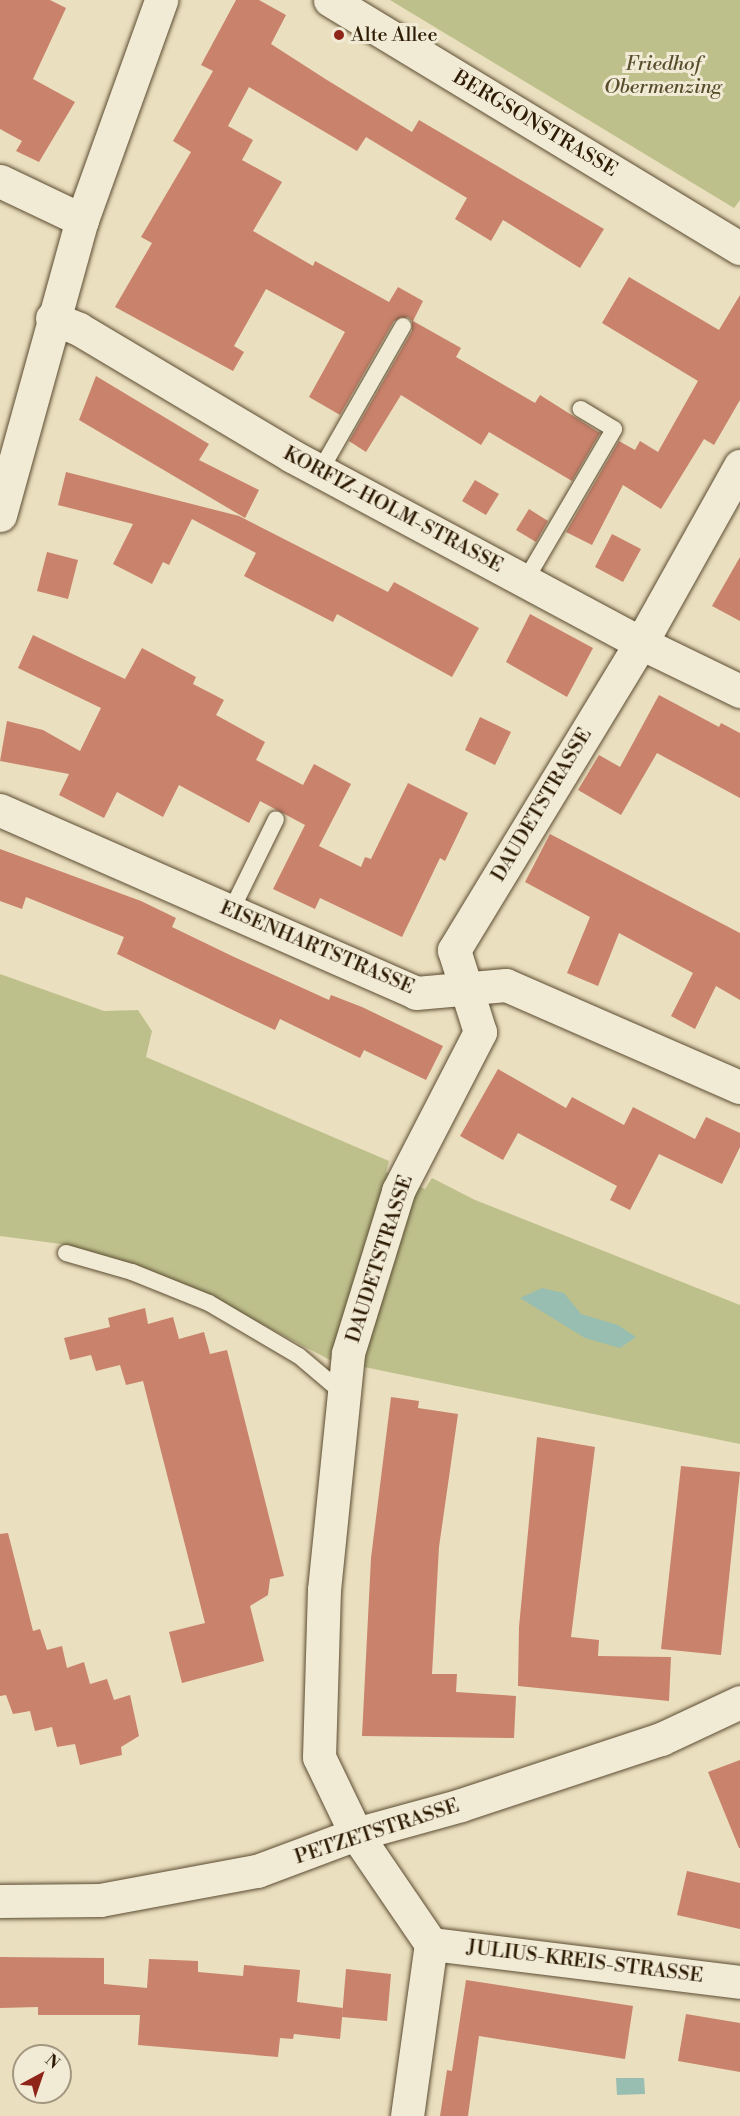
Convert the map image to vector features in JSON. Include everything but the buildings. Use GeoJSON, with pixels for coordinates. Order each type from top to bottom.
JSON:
{"type":"FeatureCollection","features":[{"type":"Feature","properties":{"kind":"street"},"geometry":{"type":"LineString","coordinates":[[0,515],[52,318],[82,220],[161,0]]}},
{"type":"Feature","properties":{"kind":"street","name":"BERGSONSTRASSE"},"geometry":{"type":"LineString","coordinates":[[330,0],[740,248]]}},
{"type":"Feature","properties":{"kind":"street"},"geometry":{"type":"LineString","coordinates":[[0,181],[82,220]]}},
{"type":"Feature","properties":{"kind":"street","name":"KORFIZ-HOLM-STRASSE"},"geometry":{"type":"LineString","coordinates":[[52,318],[79,329],[320,471],[640,643],[740,691]]}},
{"type":"Feature","properties":{"kind":"street","name":"DAUDETSTRASSE"},"geometry":{"type":"LineString","coordinates":[[431,1944],[356,1834],[319,1757],[324,1590],[348,1353],[398,1191],[480,1032],[454,950],[640,643],[740,466]]}},
{"type":"Feature","properties":{"kind":"street","name":"EISENHARTSTRASSE"},"geometry":{"type":"LineString","coordinates":[[0,810],[416,993],[506,985],[740,1087]]}},
{"type":"Feature","properties":{"kind":"street","name":"PETZETSTRASSE"},"geometry":{"type":"LineString","coordinates":[[0,1902],[100,1900],[256,1871],[356,1834],[461,1805],[661,1739],[740,1702]]}},
{"type":"Feature","properties":{"kind":"street"},"geometry":{"type":"LineString","coordinates":[[407,2116],[431,1944]]}},
{"type":"Feature","properties":{"kind":"street","name":"JULIUS-KREIS-STRASSE"},"geometry":{"type":"LineString","coordinates":[[431,1944],[740,1982]]}},
{"type":"Feature","properties":{"kind":"lane"},"geometry":{"type":"LineString","coordinates":[[320,471],[403,326]]}},
{"type":"Feature","properties":{"kind":"lane"},"geometry":{"type":"LineString","coordinates":[[525,581],[614,429],[581,409]]}},
{"type":"Feature","properties":{"kind":"lane"},"geometry":{"type":"LineString","coordinates":[[231,911],[276,819]]}},
{"type":"Feature","properties":{"kind":"lane"},"geometry":{"type":"LineString","coordinates":[[66,1253],[132,1272],[209,1303],[299,1356],[344,1394]]}},
{"type":"Feature","properties":{"kind":"green space","name":"Friedhof Obermenzing"},"geometry":{"type":"Polygon","coordinates":[[[390,0],[740,0],[740,200],[734,208],[390,0]]]}},
{"type":"Feature","properties":{"kind":"green space"},"geometry":{"type":"Polygon","coordinates":[[[0,974],[104,1011],[138,1010],[152,1031],[146,1057],[389,1161],[386,1172],[425,1189],[432,1178],[475,1200],[740,1305],[740,1444],[330,1360],[193,1288],[61,1244],[0,1236],[0,974]]]}},
{"type":"Feature","properties":{"kind":"water"},"geometry":{"type":"Polygon","coordinates":[[[542,1288],[564,1293],[581,1314],[618,1325],[636,1337],[620,1348],[585,1338],[520,1298],[542,1288]]]}},
{"type":"Feature","properties":{"kind":"water"},"geometry":{"type":"Polygon","coordinates":[[[616,2078],[644,2078],[645,2094],[617,2095],[616,2078]]]}},
{"type":"Feature","properties":{"kind":"place","name":"Alte Allee"},"geometry":{"type":"Point","coordinates":[339,35]}}]}
